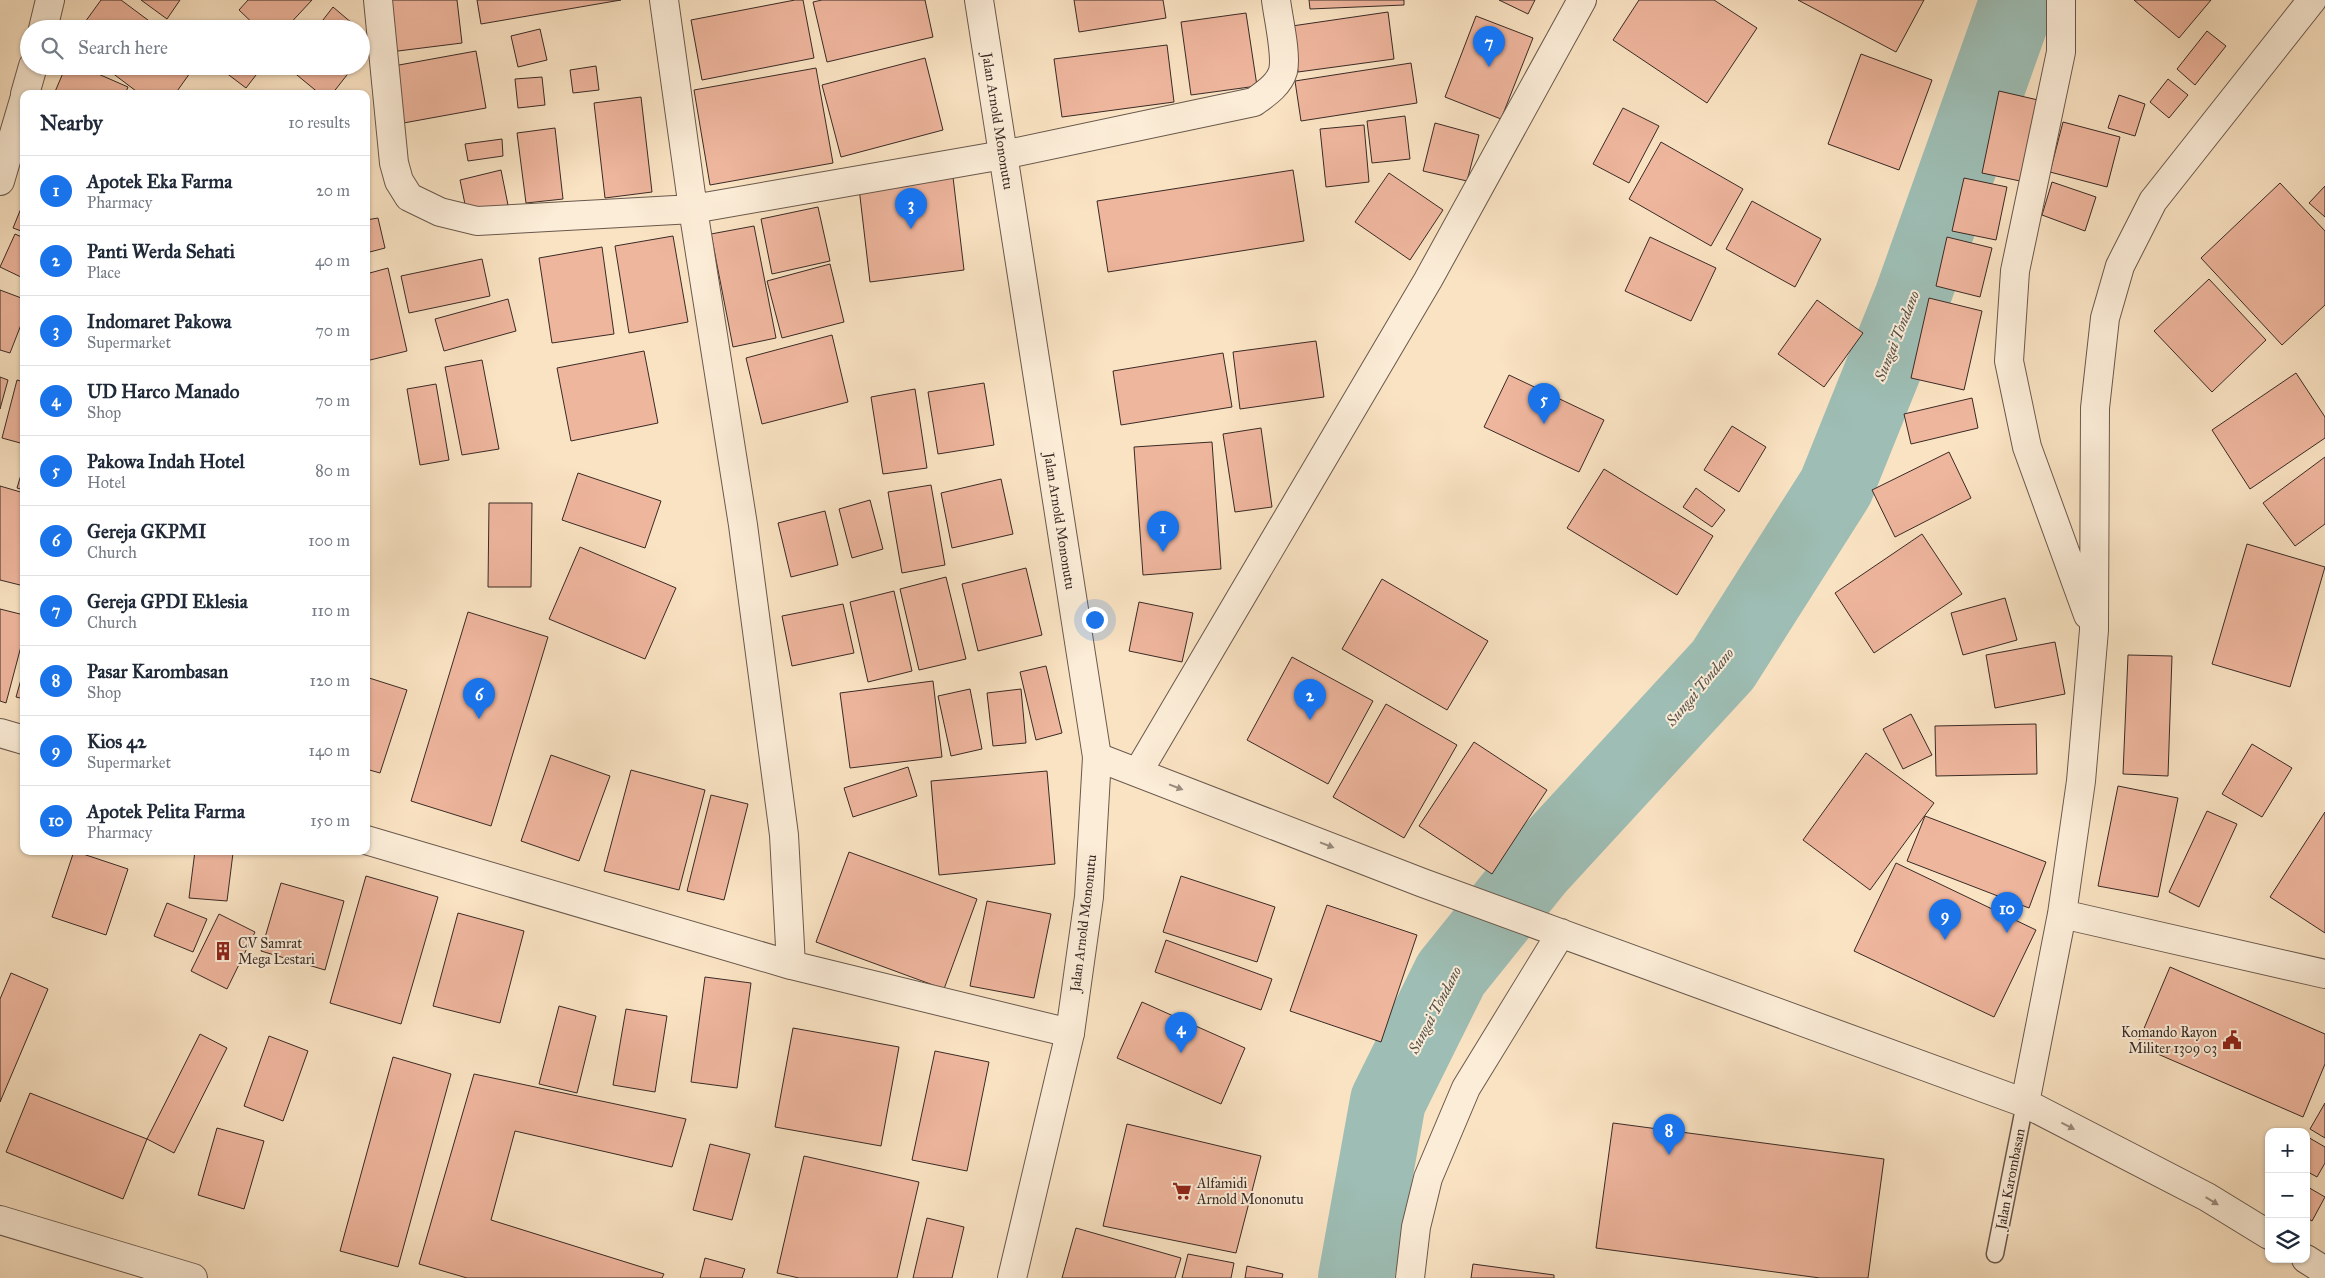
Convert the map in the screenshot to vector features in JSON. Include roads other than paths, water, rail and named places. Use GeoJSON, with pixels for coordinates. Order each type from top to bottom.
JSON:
{"type":"FeatureCollection","features":[{"type":"Feature","properties":{"kind":"street"},"geometry":{"type":"LineString","coordinates":[[45,20],[50,0]]}},
{"type":"Feature","properties":{"kind":"street"},"geometry":{"type":"LineString","coordinates":[[378,0],[394,162],[400,181],[409,197],[440,212],[477,222],[693,209],[1003,155],[1254,102],[1270,91],[1283,71],[1282,42],[1276,0]]}},
{"type":"Feature","properties":{"kind":"street"},"geometry":{"type":"LineString","coordinates":[[664,0],[693,209],[743,525],[784,835],[790,965]]}},
{"type":"Feature","properties":{"kind":"street","name":"Jalan Arnold Mononutu"},"geometry":{"type":"LineString","coordinates":[[978,0],[1097,758],[1089,897],[1070,1034],[1012,1278]]}},
{"type":"Feature","properties":{"kind":"street"},"geometry":{"type":"LineString","coordinates":[[1138,772],[1428,280],[1582,0]]}},
{"type":"Feature","properties":{"kind":"street"},"geometry":{"type":"LineString","coordinates":[[2061,0],[2062,52],[2015,271],[2009,361],[2027,447],[2094,630]]}},
{"type":"Feature","properties":{"kind":"street"},"geometry":{"type":"LineString","coordinates":[[2025,1103],[2062,914],[2081,781],[2094,630],[2095,408],[2106,318],[2120,266],[2154,201],[2312,0]]}},
{"type":"Feature","properties":{"kind":"street"},"geometry":{"type":"LineString","coordinates":[[26,90],[30,75]]}},
{"type":"Feature","properties":{"kind":"street"},"geometry":{"type":"LineString","coordinates":[[0,181],[20,114]]}},
{"type":"Feature","properties":{"kind":"street"},"geometry":{"type":"LineString","coordinates":[[0,733],[20,739]]}},
{"type":"Feature","properties":{"kind":"street"},"geometry":{"type":"LineString","coordinates":[[1097,758],[1138,772],[1423,883],[2025,1103],[2207,1197],[2265,1233]]}},
{"type":"Feature","properties":{"kind":"street"},"geometry":{"type":"LineString","coordinates":[[370,841],[790,965],[1070,1034]]}},
{"type":"Feature","properties":{"kind":"street"},"geometry":{"type":"LineString","coordinates":[[2062,914],[2325,974]]}},
{"type":"Feature","properties":{"kind":"street"},"geometry":{"type":"LineString","coordinates":[[1410,1278],[1416,1227],[1428,1178],[1466,1088],[1556,932]]}},
{"type":"Feature","properties":{"kind":"street"},"geometry":{"type":"LineString","coordinates":[[0,1220],[193,1278]]}},
{"type":"Feature","properties":{"kind":"street"},"geometry":{"type":"LineString","coordinates":[[2310,1262],[2325,1271]]}},
{"type":"Feature","properties":{"kind":"lane","name":"Jalan Karombasan"},"geometry":{"type":"LineString","coordinates":[[1995,1254],[2025,1103]]}},
{"type":"Feature","properties":{"kind":"waterway","name":"Sungai Tondano"},"geometry":{"type":"LineString","coordinates":[[1356,1278],[1388,1101],[1451,974],[1537,867],[1723,665],[1836,487],[1912,298],[2018,0]]}},
{"type":"Feature","properties":{"kind":"place","name":"Gereja GPDI Eklesia"},"geometry":{"type":"Point","coordinates":[1489,67]}},
{"type":"Feature","properties":{"kind":"place","name":"Indomaret Pakowa"},"geometry":{"type":"Point","coordinates":[911,229]}},
{"type":"Feature","properties":{"kind":"place","name":"Pakowa Indah Hotel"},"geometry":{"type":"Point","coordinates":[1544,424]}},
{"type":"Feature","properties":{"kind":"place","name":"Apotek Eka Farma"},"geometry":{"type":"Point","coordinates":[1163,552]}},
{"type":"Feature","properties":{"kind":"place","name":"Gereja GKPMI"},"geometry":{"type":"Point","coordinates":[479,719]}},
{"type":"Feature","properties":{"kind":"place","name":"Panti Werda Sehati"},"geometry":{"type":"Point","coordinates":[1310,720]}},
{"type":"Feature","properties":{"kind":"place","name":"Apotek Pelita Farma"},"geometry":{"type":"Point","coordinates":[2007,933]}},
{"type":"Feature","properties":{"kind":"place","name":"Kios 42"},"geometry":{"type":"Point","coordinates":[1945,940]}},
{"type":"Feature","properties":{"kind":"place","name":"CV Samrat Mega Lestari"},"geometry":{"type":"Point","coordinates":[223,951]}},
{"type":"Feature","properties":{"kind":"place","name":"Komando Rayon Militer 1309 03"},"geometry":{"type":"Point","coordinates":[2232,1040]}},
{"type":"Feature","properties":{"kind":"place","name":"UD Harco Manado"},"geometry":{"type":"Point","coordinates":[1181,1053]}},
{"type":"Feature","properties":{"kind":"place","name":"Pasar Karombasan"},"geometry":{"type":"Point","coordinates":[1669,1155]}},
{"type":"Feature","properties":{"kind":"place","name":"Alfamidi Arnold Mononutu"},"geometry":{"type":"Point","coordinates":[1182,1191]}}]}
